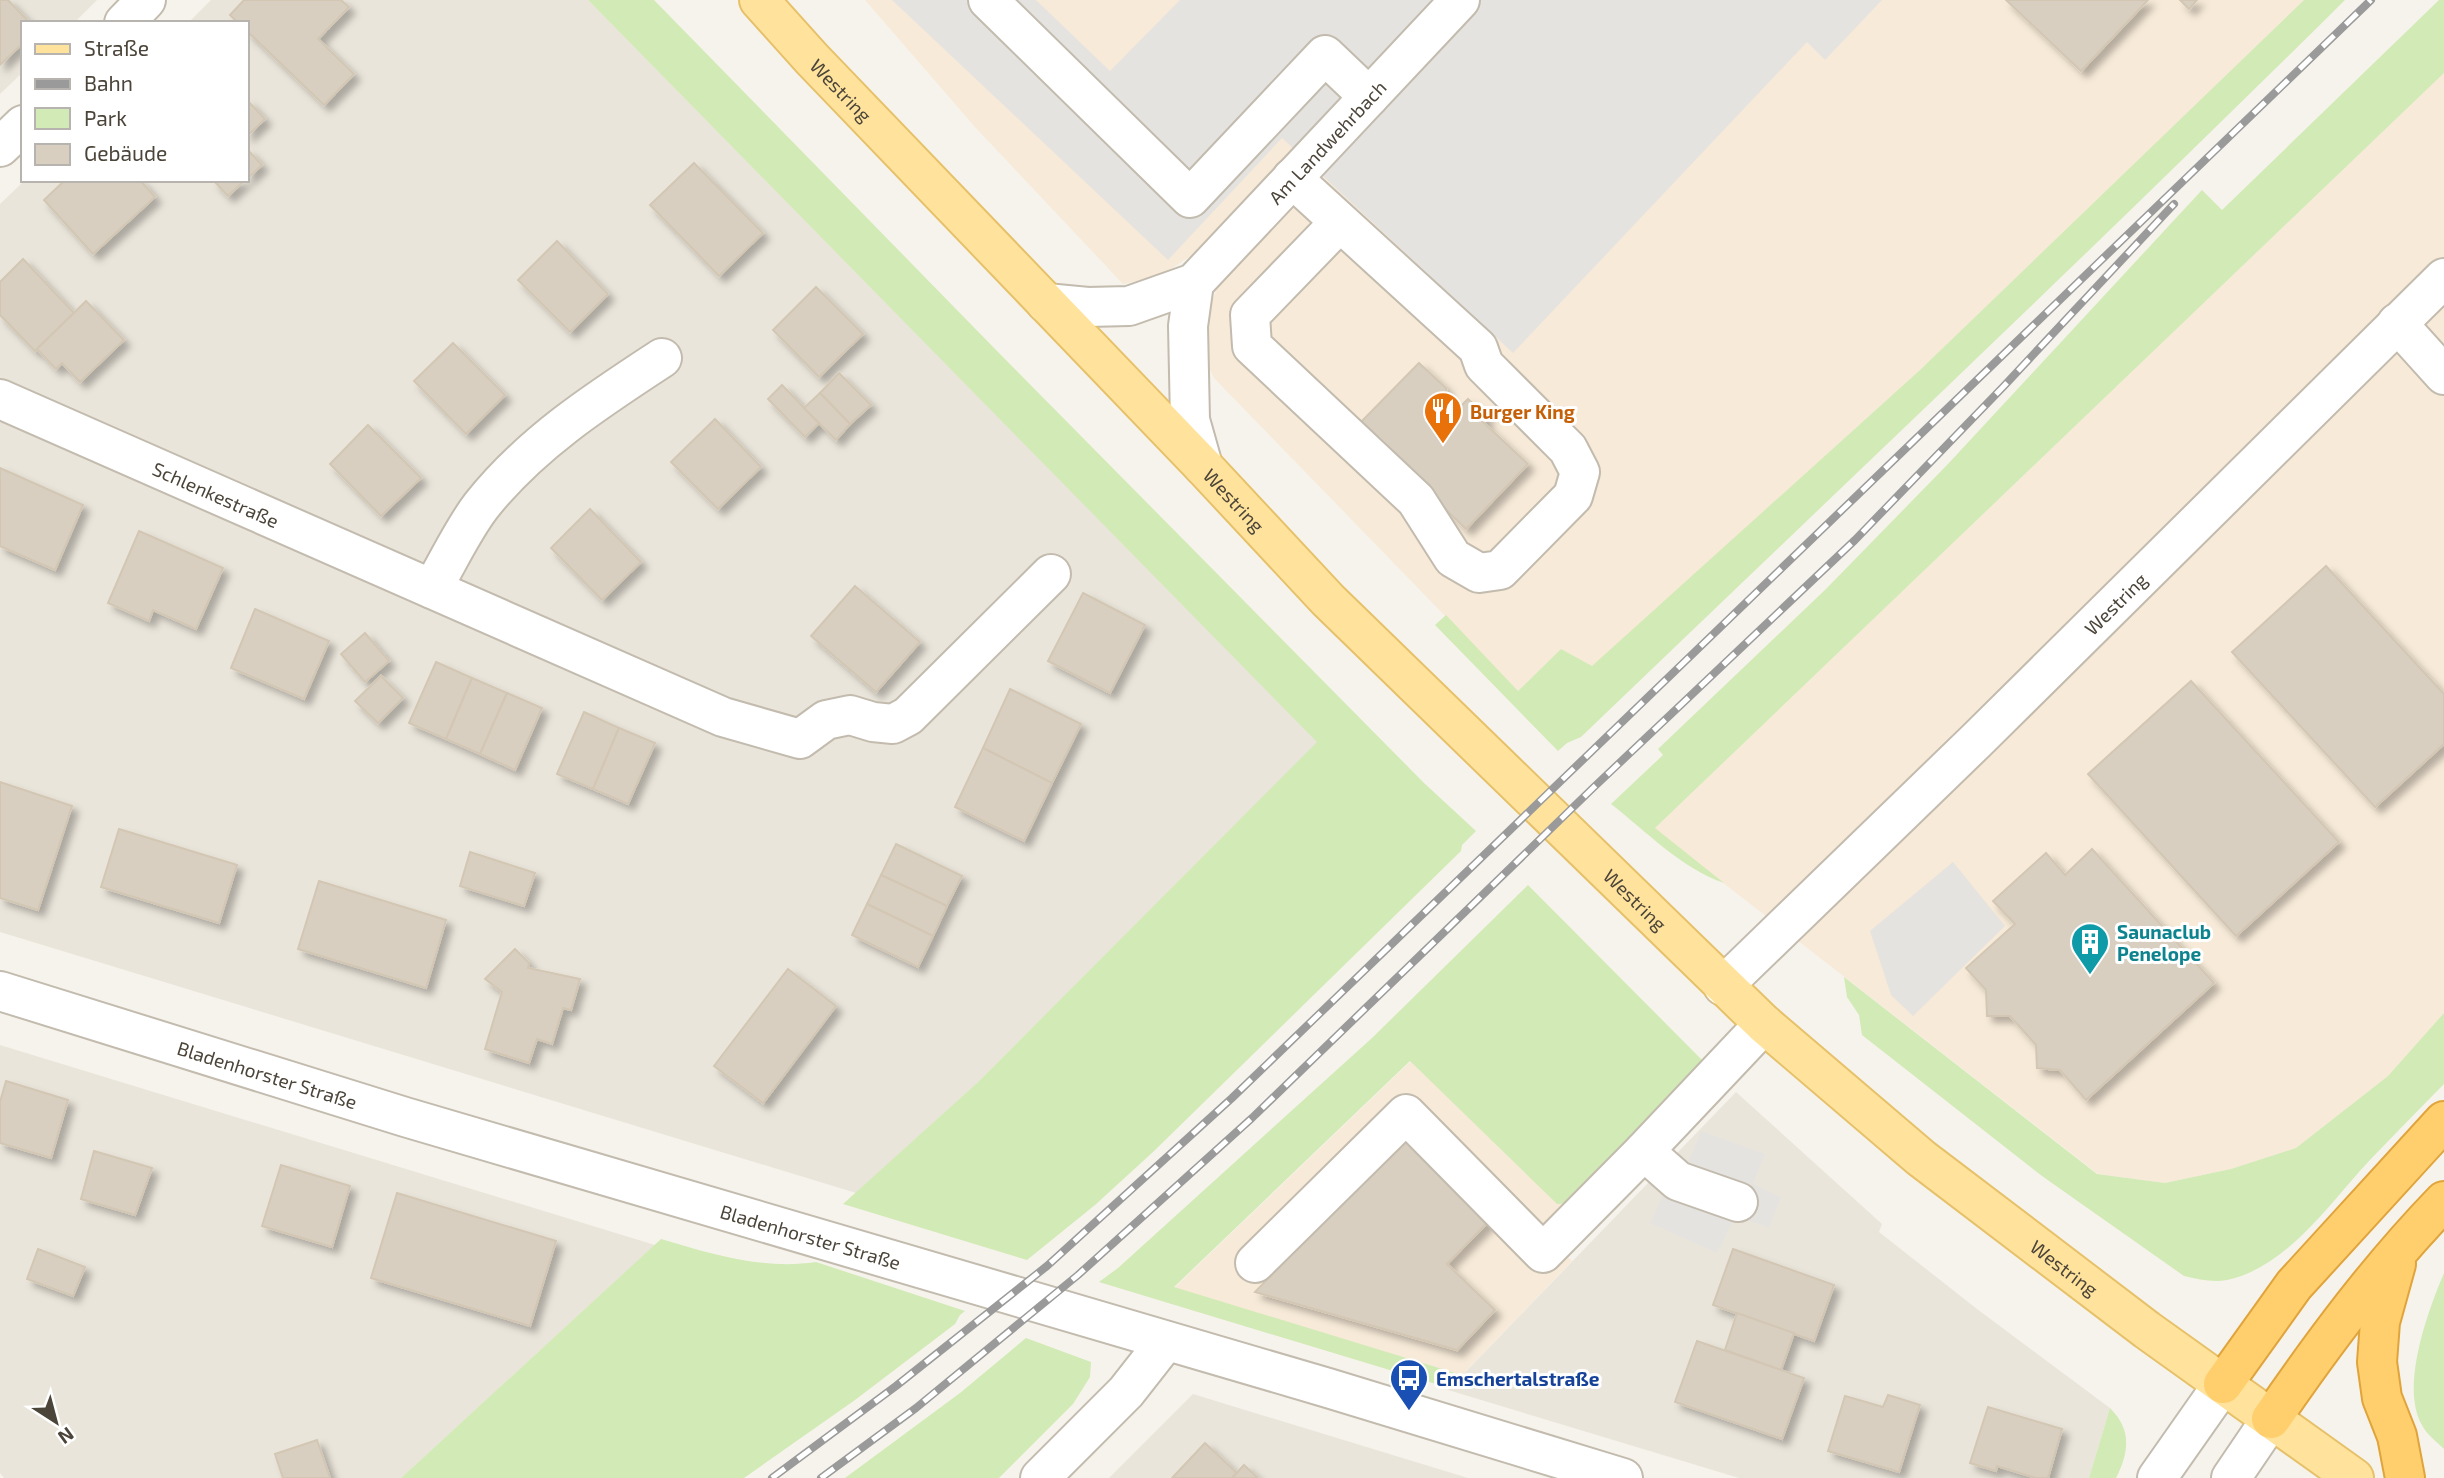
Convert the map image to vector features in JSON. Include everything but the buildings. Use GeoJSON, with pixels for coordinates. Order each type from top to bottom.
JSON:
{"type":"FeatureCollection","features":[{"type":"Feature","properties":{"kind":"highway"},"geometry":{"type":"LineString","coordinates":[[2223,1384],[2294,1285],[2444,1121]]}},
{"type":"Feature","properties":{"kind":"highway"},"geometry":{"type":"LineString","coordinates":[[2271,1419],[2318,1351],[2401,1245],[2444,1201]]}},
{"type":"Feature","properties":{"kind":"highway"},"geometry":{"type":"LineString","coordinates":[[2401,1245],[2380,1322],[2377,1362],[2382,1398],[2397,1436],[2405,1478]]}},
{"type":"Feature","properties":{"kind":"main road","name":"Westring"},"geometry":{"type":"LineString","coordinates":[[759,0],[1338,610],[1764,1024],[1921,1158],[2136,1321],[2354,1478]]}},
{"type":"Feature","properties":{"kind":"street"},"geometry":{"type":"LineString","coordinates":[[126,21],[146,0]]}},
{"type":"Feature","properties":{"kind":"street"},"geometry":{"type":"LineString","coordinates":[[988,0],[1190,198],[1325,55],[1369,97]]}},
{"type":"Feature","properties":{"kind":"street","name":"Am Landwehrbach"},"geometry":{"type":"LineString","coordinates":[[1046,303],[1088,307],[1129,306],[1194,283],[1460,0]]}},
{"type":"Feature","properties":{"kind":"street"},"geometry":{"type":"LineString","coordinates":[[0,147],[21,127]]}},
{"type":"Feature","properties":{"kind":"street"},"geometry":{"type":"LineString","coordinates":[[1292,178],[1478,348],[1484,365],[1568,449],[1580,472],[1573,496],[1500,570],[1479,573],[1453,558],[1416,500],[1252,346],[1250,315],[1339,223]]}},
{"type":"Feature","properties":{"kind":"street","name":"Westring"},"geometry":{"type":"LineString","coordinates":[[1723,986],[1977,740],[2444,278]]}},
{"type":"Feature","properties":{"kind":"street"},"geometry":{"type":"LineString","coordinates":[[1194,283],[1188,326],[1190,420],[1203,466]]}},
{"type":"Feature","properties":{"kind":"street"},"geometry":{"type":"LineString","coordinates":[[2397,323],[2444,375]]}},
{"type":"Feature","properties":{"kind":"street"},"geometry":{"type":"LineString","coordinates":[[432,589],[481,507],[529,454],[587,407],[662,358]]}},
{"type":"Feature","properties":{"kind":"street","name":"Schlenkestraße"},"geometry":{"type":"LineString","coordinates":[[0,399],[723,717],[800,739],[826,720],[850,715],[873,722],[893,724],[908,716],[1051,574]]}},
{"type":"Feature","properties":{"kind":"street","name":"Bladenhorster Straße"},"geometry":{"type":"LineString","coordinates":[[0,991],[418,1121],[1166,1340],[1623,1478]]}},
{"type":"Feature","properties":{"kind":"street"},"geometry":{"type":"LineString","coordinates":[[1255,1263],[1406,1114],[1543,1253],[1764,1024]]}},
{"type":"Feature","properties":{"kind":"street"},"geometry":{"type":"LineString","coordinates":[[1644,1151],[1678,1181],[1738,1202]]}},
{"type":"Feature","properties":{"kind":"street"},"geometry":{"type":"LineString","coordinates":[[1040,1478],[1126,1392],[1166,1340]]}},
{"type":"Feature","properties":{"kind":"street"},"geometry":{"type":"LineString","coordinates":[[2157,1478],[2223,1384]]}},
{"type":"Feature","properties":{"kind":"street"},"geometry":{"type":"LineString","coordinates":[[2231,1478],[2271,1419]]}},
{"type":"Feature","properties":{"kind":"shaded area"},"geometry":{"type":"Polygon","coordinates":[[[0,0],[97,0],[76,21],[21,21],[21,74],[0,94],[0,0]]]}},
{"type":"Feature","properties":{"kind":"shaded area"},"geometry":{"type":"Polygon","coordinates":[[[211,0],[588,0],[1318,742],[977,1083],[856,1193],[0,932],[0,204],[23,182],[248,182],[248,21],[190,21],[211,0]]]}},
{"type":"Feature","properties":{"kind":"shaded area"},"geometry":{"type":"Polygon","coordinates":[[[865,0],[2304,0],[1920,370],[1592,667],[1561,649],[1518,691],[1214,378],[1203,356],[1208,309],[1219,285],[1189,257],[1160,276],[1123,284],[975,127],[865,0]]]}},
{"type":"Feature","properties":{"kind":"shaded area"},"geometry":{"type":"Polygon","coordinates":[[[892,0],[1036,0],[1110,71],[1180,0],[1882,0],[1825,60],[1807,42],[1513,353],[1282,138],[1168,260],[892,0]]]}},
{"type":"Feature","properties":{"kind":"shaded area"},"geometry":{"type":"Polygon","coordinates":[[[2444,73],[2444,1013],[2388,1076],[2296,1148],[2231,1169],[2165,1183],[2098,1174],[1654,829],[2444,73]]]}},
{"type":"Feature","properties":{"kind":"shaded area"},"geometry":{"type":"Polygon","coordinates":[[[1953,862],[2005,926],[1913,1016],[1891,995],[1870,931],[1953,862]]]}},
{"type":"Feature","properties":{"kind":"shaded area"},"geometry":{"type":"Polygon","coordinates":[[[0,1045],[655,1245],[401,1478],[4,1478],[0,1473],[0,1045]]]}},
{"type":"Feature","properties":{"kind":"shaded area"},"geometry":{"type":"Polygon","coordinates":[[[1411,1061],[1557,1204],[1573,1203],[1544,1234],[1572,1261],[1462,1375],[1174,1288],[1411,1061]]]}},
{"type":"Feature","properties":{"kind":"shaded area"},"geometry":{"type":"Polygon","coordinates":[[[1736,1092],[1882,1224],[1879,1232],[2110,1408],[2089,1478],[1739,1478],[1448,1390],[1736,1092]]]}},
{"type":"Feature","properties":{"kind":"shaded area"},"geometry":{"type":"Polygon","coordinates":[[[1701,1131],[1765,1154],[1753,1184],[1781,1197],[1769,1228],[1740,1217],[1732,1223],[1717,1253],[1650,1223],[1666,1189],[1688,1163],[1701,1131]]]}},
{"type":"Feature","properties":{"kind":"shaded area"},"geometry":{"type":"Polygon","coordinates":[[[1193,1394],[1468,1478],[1109,1478],[1193,1394]]]}},
{"type":"Feature","properties":{"kind":"green space"},"geometry":{"type":"Polygon","coordinates":[[[588,0],[654,0],[1424,783],[1476,831],[1462,845],[1461,851],[1153,1152],[1095,1205],[1027,1260],[843,1204],[977,1083],[1317,742],[588,0]]]}},
{"type":"Feature","properties":{"kind":"green space"},"geometry":{"type":"Polygon","coordinates":[[[2304,0],[2345,0],[2060,278],[1581,737],[1567,743],[1558,751],[1435,625],[1446,615],[1518,691],[1561,649],[1592,666],[1920,370],[2304,0]]]}},
{"type":"Feature","properties":{"kind":"green space"},"geometry":{"type":"Polygon","coordinates":[[[2439,0],[2444,0],[2444,73],[1655,828],[1724,883],[1679,859],[1611,804],[1663,755],[1658,749],[1826,589],[1948,464],[2202,190],[2222,210],[2439,0]]]}},
{"type":"Feature","properties":{"kind":"green space"},"geometry":{"type":"Polygon","coordinates":[[[1528,885],[1706,1064],[1573,1203],[1557,1204],[1410,1061],[1174,1287],[1462,1375],[1449,1388],[1099,1282],[1118,1268],[1372,1038],[1528,885]]]}},
{"type":"Feature","properties":{"kind":"green space"},"geometry":{"type":"Polygon","coordinates":[[[1844,977],[2097,1174],[2165,1183],[2231,1169],[2296,1148],[2388,1076],[2444,1013],[2444,1084],[2288,1248],[2249,1273],[2227,1280],[2211,1281],[2184,1276],[2042,1176],[1862,1035],[1859,1015],[1847,997],[1844,977]]]}},
{"type":"Feature","properties":{"kind":"green space"},"geometry":{"type":"Polygon","coordinates":[[[661,1239],[718,1255],[757,1262],[816,1262],[965,1311],[955,1324],[855,1400],[744,1478],[401,1478],[661,1239]]]}},
{"type":"Feature","properties":{"kind":"green space"},"geometry":{"type":"Polygon","coordinates":[[[2444,1273],[2444,1449],[2422,1425],[2416,1409],[2414,1390],[2415,1370],[2424,1328],[2444,1273]]]}},
{"type":"Feature","properties":{"kind":"green space"},"geometry":{"type":"Polygon","coordinates":[[[1026,1338],[1091,1362],[1090,1377],[1073,1404],[999,1478],[845,1478],[960,1393],[1026,1338]]]}},
{"type":"Feature","properties":{"kind":"green space"},"geometry":{"type":"Polygon","coordinates":[[[2110,1408],[2125,1433],[2124,1459],[2116,1478],[2089,1478],[2110,1408]]]}},
{"type":"Feature","properties":{"kind":"railway"},"geometry":{"type":"LineString","coordinates":[[772,1478],[896,1386],[1047,1266],[1232,1098],[2371,0]]}},
{"type":"Feature","properties":{"kind":"railway"},"geometry":{"type":"LineString","coordinates":[[821,1478],[916,1408],[1078,1275],[1252,1118],[1594,787],[1855,540],[2174,204]]}},
{"type":"Feature","properties":{"kind":"place","name":"Burger King"},"geometry":{"type":"Point","coordinates":[1443,445]}},
{"type":"Feature","properties":{"kind":"place","name":"Saunaclub Penelope"},"geometry":{"type":"Point","coordinates":[2090,976]}},
{"type":"Feature","properties":{"kind":"place","name":"Emschertalstraße"},"geometry":{"type":"Point","coordinates":[1409,1412]}}]}
